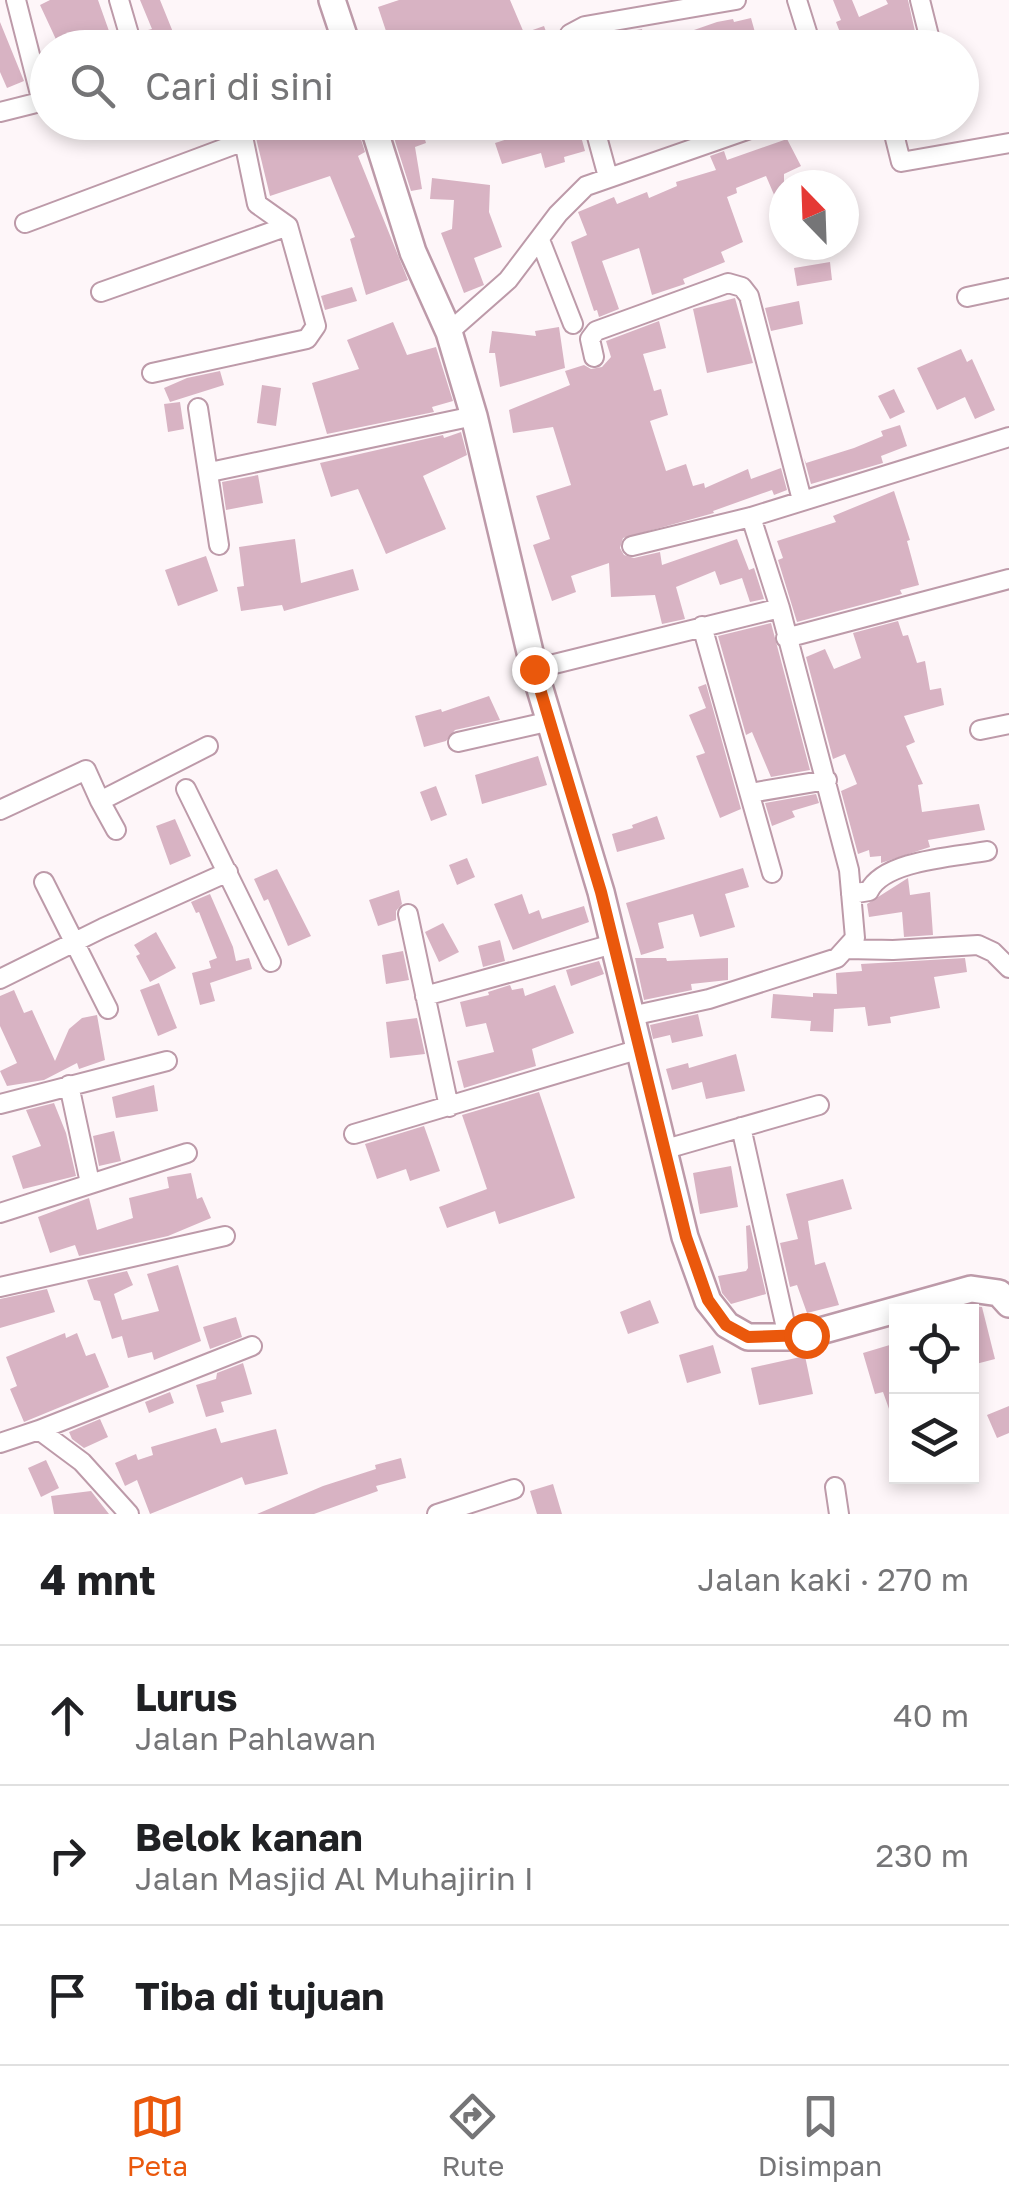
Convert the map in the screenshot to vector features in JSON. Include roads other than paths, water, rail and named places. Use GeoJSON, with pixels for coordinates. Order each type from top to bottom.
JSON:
{"type":"FeatureCollection","features":[{"type":"Feature","properties":{"kind":"street"},"geometry":{"type":"LineString","coordinates":[[16,0],[30,49]]}},
{"type":"Feature","properties":{"kind":"street"},"geometry":{"type":"LineString","coordinates":[[119,0],[128,30]]}},
{"type":"Feature","properties":{"kind":"street"},"geometry":{"type":"LineString","coordinates":[[332,0],[342,30]]}},
{"type":"Feature","properties":{"kind":"street"},"geometry":{"type":"LineString","coordinates":[[578,30],[736,0]]}},
{"type":"Feature","properties":{"kind":"street"},"geometry":{"type":"LineString","coordinates":[[797,0],[806,30]]}},
{"type":"Feature","properties":{"kind":"street"},"geometry":{"type":"LineString","coordinates":[[920,0],[927,30]]}},
{"type":"Feature","properties":{"kind":"street"},"geometry":{"type":"LineString","coordinates":[[0,112],[30,105]]}},
{"type":"Feature","properties":{"kind":"street"},"geometry":{"type":"LineString","coordinates":[[25,223],[223,140]]}},
{"type":"Feature","properties":{"kind":"street"},"geometry":{"type":"LineString","coordinates":[[152,373],[307,339],[316,326],[288,226],[256,204],[244,140]]}},
{"type":"Feature","properties":{"kind":"street"},"geometry":{"type":"LineString","coordinates":[[378,140],[412,252],[449,332],[474,416],[534,669],[614,944],[686,1237],[708,1300],[726,1325],[748,1337],[806,1335],[971,1289],[999,1293],[1009,1304]]}},
{"type":"Feature","properties":{"kind":"street"},"geometry":{"type":"LineString","coordinates":[[597,140],[608,177]]}},
{"type":"Feature","properties":{"kind":"street"},"geometry":{"type":"LineString","coordinates":[[449,332],[501,288],[575,194],[608,177],[717,140]]}},
{"type":"Feature","properties":{"kind":"street"},"geometry":{"type":"LineString","coordinates":[[896,140],[901,162],[1009,143]]}},
{"type":"Feature","properties":{"kind":"street"},"geometry":{"type":"LineString","coordinates":[[101,292],[288,226]]}},
{"type":"Feature","properties":{"kind":"street"},"geometry":{"type":"LineString","coordinates":[[540,240],[573,324]]}},
{"type":"Feature","properties":{"kind":"street"},"geometry":{"type":"LineString","coordinates":[[594,357],[590,339],[596,331],[728,283],[742,287],[749,296],[802,500]]}},
{"type":"Feature","properties":{"kind":"street"},"geometry":{"type":"LineString","coordinates":[[967,297],[1009,288]]}},
{"type":"Feature","properties":{"kind":"street"},"geometry":{"type":"LineString","coordinates":[[198,408],[219,545]]}},
{"type":"Feature","properties":{"kind":"street"},"geometry":{"type":"LineString","coordinates":[[210,472],[474,416]]}},
{"type":"Feature","properties":{"kind":"street"},"geometry":{"type":"LineString","coordinates":[[632,546],[751,517],[1009,438]]}},
{"type":"Feature","properties":{"kind":"street"},"geometry":{"type":"LineString","coordinates":[[631,1016],[708,1000],[837,958],[855,938],[850,870],[780,608],[751,517]]}},
{"type":"Feature","properties":{"kind":"street"},"geometry":{"type":"LineString","coordinates":[[786,638],[1009,579]]}},
{"type":"Feature","properties":{"kind":"street"},"geometry":{"type":"LineString","coordinates":[[534,669],[780,608]]}},
{"type":"Feature","properties":{"kind":"street"},"geometry":{"type":"LineString","coordinates":[[702,626],[772,873]]}},
{"type":"Feature","properties":{"kind":"street"},"geometry":{"type":"LineString","coordinates":[[458,742],[551,721]]}},
{"type":"Feature","properties":{"kind":"street"},"geometry":{"type":"LineString","coordinates":[[980,730],[1009,724]]}},
{"type":"Feature","properties":{"kind":"street"},"geometry":{"type":"LineString","coordinates":[[100,801],[208,746]]}},
{"type":"Feature","properties":{"kind":"street"},"geometry":{"type":"LineString","coordinates":[[0,810],[86,770],[116,830]]}},
{"type":"Feature","properties":{"kind":"street"},"geometry":{"type":"LineString","coordinates":[[750,793],[827,780]]}},
{"type":"Feature","properties":{"kind":"street"},"geometry":{"type":"LineString","coordinates":[[186,789],[271,962]]}},
{"type":"Feature","properties":{"kind":"street"},"geometry":{"type":"LineString","coordinates":[[851,894],[870,891],[878,878],[906,866],[986,851]]}},
{"type":"Feature","properties":{"kind":"street"},"geometry":{"type":"LineString","coordinates":[[0,979],[228,872]]}},
{"type":"Feature","properties":{"kind":"street"},"geometry":{"type":"LineString","coordinates":[[44,882],[108,1010]]}},
{"type":"Feature","properties":{"kind":"street"},"geometry":{"type":"LineString","coordinates":[[408,914],[449,1108]]}},
{"type":"Feature","properties":{"kind":"street"},"geometry":{"type":"LineString","coordinates":[[425,996],[614,944]]}},
{"type":"Feature","properties":{"kind":"street"},"geometry":{"type":"LineString","coordinates":[[847,949],[978,945],[993,952],[1009,968]]}},
{"type":"Feature","properties":{"kind":"street"},"geometry":{"type":"LineString","coordinates":[[354,1134],[640,1050]]}},
{"type":"Feature","properties":{"kind":"street"},"geometry":{"type":"LineString","coordinates":[[0,1104],[167,1062]]}},
{"type":"Feature","properties":{"kind":"street"},"geometry":{"type":"LineString","coordinates":[[69,1086],[90,1184]]}},
{"type":"Feature","properties":{"kind":"street"},"geometry":{"type":"LineString","coordinates":[[666,1149],[820,1105]]}},
{"type":"Feature","properties":{"kind":"street"},"geometry":{"type":"LineString","coordinates":[[740,1127],[788,1337]]}},
{"type":"Feature","properties":{"kind":"street"},"geometry":{"type":"LineString","coordinates":[[0,1212],[187,1153]]}},
{"type":"Feature","properties":{"kind":"street"},"geometry":{"type":"LineString","coordinates":[[0,1287],[225,1236]]}},
{"type":"Feature","properties":{"kind":"street"},"geometry":{"type":"LineString","coordinates":[[0,1443],[252,1346]]}},
{"type":"Feature","properties":{"kind":"street"},"geometry":{"type":"LineString","coordinates":[[40,1430],[82,1462],[129,1514]]}},
{"type":"Feature","properties":{"kind":"street"},"geometry":{"type":"LineString","coordinates":[[835,1487],[839,1514]]}},
{"type":"Feature","properties":{"kind":"street"},"geometry":{"type":"LineString","coordinates":[[436,1514],[514,1490]]}}]}
